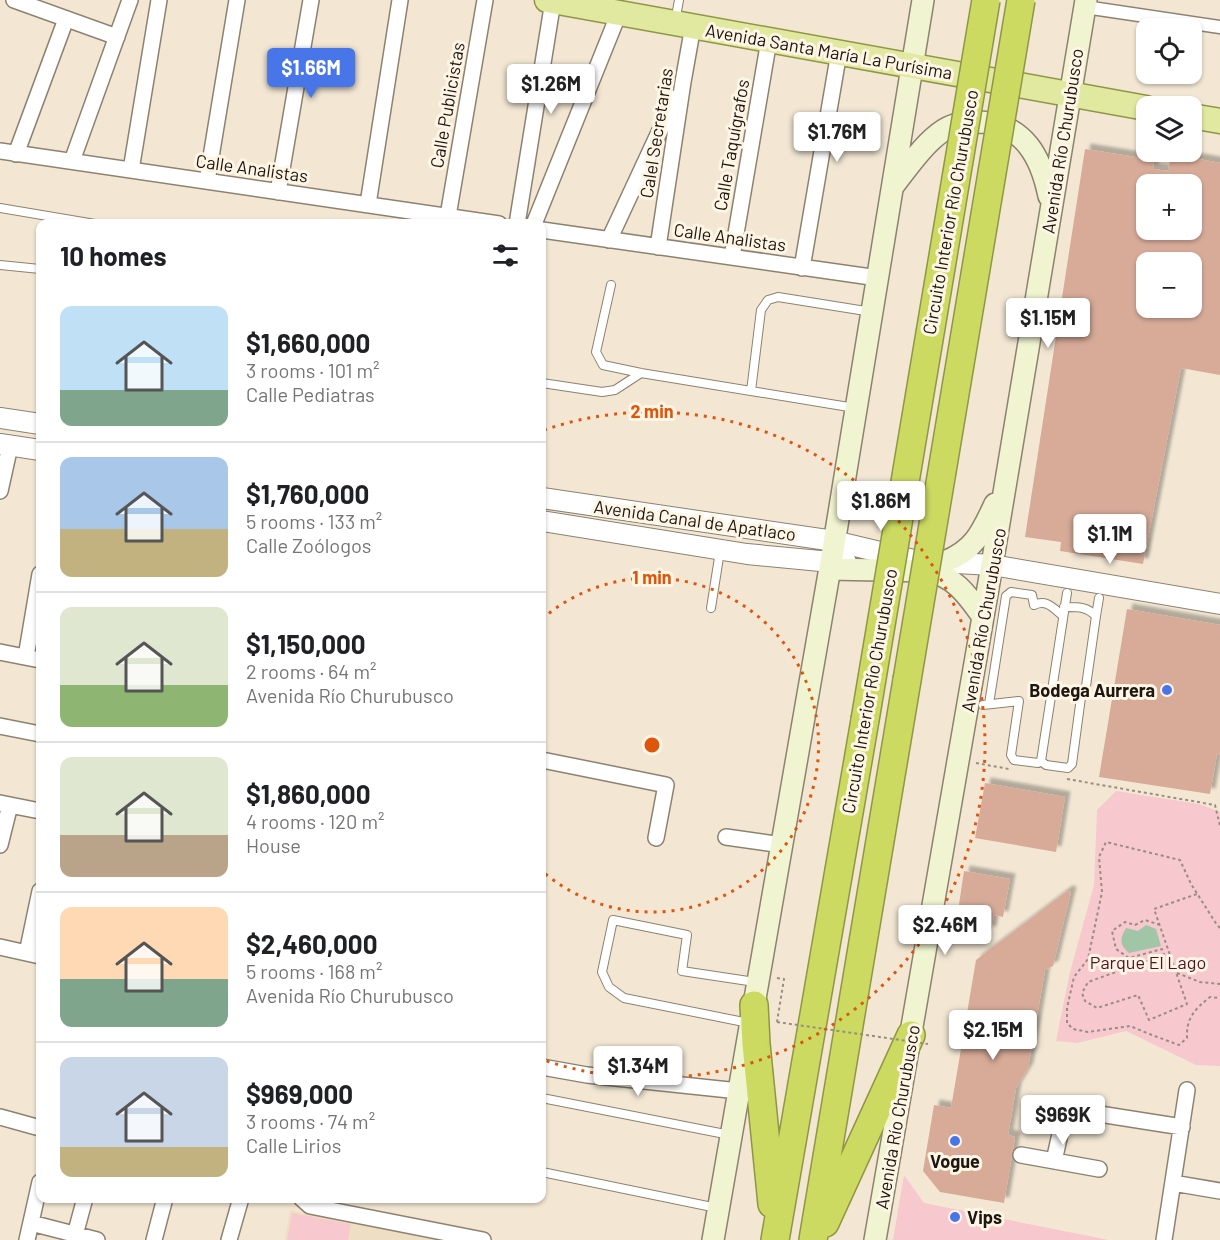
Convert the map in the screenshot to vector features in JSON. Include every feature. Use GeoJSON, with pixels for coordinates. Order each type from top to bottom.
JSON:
{"type":"FeatureCollection","features":[{"type":"Feature","properties":{"kind":"highway","name":"Circuito Interior Río Churubusco"},"geometry":{"type":"LineString","coordinates":[[774,1240],[865,720],[986,0]]}},
{"type":"Feature","properties":{"kind":"highway","name":"Circuito Interior Río Churubusco"},"geometry":{"type":"LineString","coordinates":[[815,1240],[1021,0]]}},
{"type":"Feature","properties":{"kind":"highway"},"geometry":{"type":"LineString","coordinates":[[756,996],[756,1044],[774,1240]]}},
{"type":"Feature","properties":{"kind":"highway"},"geometry":{"type":"LineString","coordinates":[[815,1240],[920,1039]]}},
{"type":"Feature","properties":{"kind":"main road","name":"Avenida Santa María La Purísima"},"geometry":{"type":"LineString","coordinates":[[550,0],[619,13],[682,16],[769,40],[1136,106]]}},
{"type":"Feature","properties":{"kind":"main road"},"geometry":{"type":"LineString","coordinates":[[713,1240],[857,408],[923,0]]}},
{"type":"Feature","properties":{"kind":"main road","name":"Avenida Río Churubusco"},"geometry":{"type":"LineString","coordinates":[[875,1240],[920,1039],[958,760],[993,565],[1086,4]]}},
{"type":"Feature","properties":{"kind":"main road"},"geometry":{"type":"LineString","coordinates":[[1202,118],[1220,121]]}},
{"type":"Feature","properties":{"kind":"main road"},"geometry":{"type":"LineString","coordinates":[[894,185],[930,142],[945,129],[966,123],[1000,125],[1013,131],[1030,146],[1043,171],[1051,208]]}},
{"type":"Feature","properties":{"kind":"main road"},"geometry":{"type":"LineString","coordinates":[[944,562],[957,557],[973,544],[1006,482]]}},
{"type":"Feature","properties":{"kind":"main road"},"geometry":{"type":"LineString","coordinates":[[830,566],[935,573],[960,587],[983,617]]}},
{"type":"Feature","properties":{"kind":"street"},"geometry":{"type":"LineString","coordinates":[[14,0],[117,37]]}},
{"type":"Feature","properties":{"kind":"street"},"geometry":{"type":"LineString","coordinates":[[72,161],[130,0]]}},
{"type":"Feature","properties":{"kind":"street"},"geometry":{"type":"LineString","coordinates":[[131,170],[159,0]]}},
{"type":"Feature","properties":{"kind":"street"},"geometry":{"type":"LineString","coordinates":[[207,181],[237,0]]}},
{"type":"Feature","properties":{"kind":"street"},"geometry":{"type":"LineString","coordinates":[[278,192],[310,0]]}},
{"type":"Feature","properties":{"kind":"street"},"geometry":{"type":"LineString","coordinates":[[368,204],[400,0]]}},
{"type":"Feature","properties":{"kind":"street","name":"Calle Publicistas"},"geometry":{"type":"LineString","coordinates":[[448,216],[485,0]]}},
{"type":"Feature","properties":{"kind":"street"},"geometry":{"type":"LineString","coordinates":[[518,219],[550,0]]}},
{"type":"Feature","properties":{"kind":"street"},"geometry":{"type":"LineString","coordinates":[[1086,4],[1220,27]]}},
{"type":"Feature","properties":{"kind":"street"},"geometry":{"type":"LineString","coordinates":[[536,219],[619,13]]}},
{"type":"Feature","properties":{"kind":"street","name":"Calel Secretarias"},"geometry":{"type":"LineString","coordinates":[[658,247],[683,82],[682,16]]}},
{"type":"Feature","properties":{"kind":"street"},"geometry":{"type":"LineString","coordinates":[[16,154],[66,19]]}},
{"type":"Feature","properties":{"kind":"street","name":"Calle Taquígrafos"},"geometry":{"type":"LineString","coordinates":[[732,257],[769,40]]}},
{"type":"Feature","properties":{"kind":"street"},"geometry":{"type":"LineString","coordinates":[[802,267],[839,52]]}},
{"type":"Feature","properties":{"kind":"street"},"geometry":{"type":"LineString","coordinates":[[609,240],[683,82]]}},
{"type":"Feature","properties":{"kind":"street","name":"Calle Analistas"},"geometry":{"type":"LineString","coordinates":[[0,151],[467,219]]}},
{"type":"Feature","properties":{"kind":"street","name":"Calle Analistas"},"geometry":{"type":"LineString","coordinates":[[546,231],[878,278]]}},
{"type":"Feature","properties":{"kind":"street"},"geometry":{"type":"LineString","coordinates":[[0,418],[36,423]]}},
{"type":"Feature","properties":{"kind":"street"},"geometry":{"type":"LineString","coordinates":[[0,491],[5,445],[36,449]]}},
{"type":"Feature","properties":{"kind":"street","name":"Avenida Canal de Apatlaco"},"geometry":{"type":"LineString","coordinates":[[546,499],[834,541],[918,561]]}},
{"type":"Feature","properties":{"kind":"street","name":"Avenida Canal de Apatlaco"},"geometry":{"type":"LineString","coordinates":[[546,522],[830,566],[918,561],[993,565],[1220,604]]}},
{"type":"Feature","properties":{"kind":"street"},"geometry":{"type":"LineString","coordinates":[[0,652],[33,659],[36,623]]}},
{"type":"Feature","properties":{"kind":"street"},"geometry":{"type":"LineString","coordinates":[[0,726],[36,733]]}},
{"type":"Feature","properties":{"kind":"street"},"geometry":{"type":"LineString","coordinates":[[546,761],[666,785],[656,838]]}},
{"type":"Feature","properties":{"kind":"street"},"geometry":{"type":"LineString","coordinates":[[0,845],[5,804],[36,810]]}},
{"type":"Feature","properties":{"kind":"street"},"geometry":{"type":"LineString","coordinates":[[726,837],[782,845]]}},
{"type":"Feature","properties":{"kind":"street"},"geometry":{"type":"LineString","coordinates":[[0,947],[34,955],[36,934]]}},
{"type":"Feature","properties":{"kind":"street"},"geometry":{"type":"LineString","coordinates":[[546,1068],[587,1075],[739,1091]]}},
{"type":"Feature","properties":{"kind":"street"},"geometry":{"type":"LineString","coordinates":[[1164,1240],[1187,1090]]}},
{"type":"Feature","properties":{"kind":"street"},"geometry":{"type":"LineString","coordinates":[[1054,1161],[1064,1116],[1068,1111],[1074,1110],[1182,1127]]}},
{"type":"Feature","properties":{"kind":"street"},"geometry":{"type":"LineString","coordinates":[[0,1118],[36,1127]]}},
{"type":"Feature","properties":{"kind":"street"},"geometry":{"type":"LineString","coordinates":[[1021,1155],[1099,1169]]}},
{"type":"Feature","properties":{"kind":"street"},"geometry":{"type":"LineString","coordinates":[[1173,1183],[1220,1191]]}},
{"type":"Feature","properties":{"kind":"street"},"geometry":{"type":"LineString","coordinates":[[27,1240],[36,1200]]}},
{"type":"Feature","properties":{"kind":"street"},"geometry":{"type":"LineString","coordinates":[[75,1235],[84,1203]]}},
{"type":"Feature","properties":{"kind":"street"},"geometry":{"type":"LineString","coordinates":[[154,1240],[164,1203]]}},
{"type":"Feature","properties":{"kind":"street"},"geometry":{"type":"LineString","coordinates":[[229,1240],[240,1203]]}},
{"type":"Feature","properties":{"kind":"street"},"geometry":{"type":"LineString","coordinates":[[307,1203],[310,1206],[483,1240]]}},
{"type":"Feature","properties":{"kind":"street"},"geometry":{"type":"LineString","coordinates":[[31,1223],[97,1240]]}},
{"type":"Feature","properties":{"kind":"lane"},"geometry":{"type":"LineString","coordinates":[[0,208],[65,219]]}},
{"type":"Feature","properties":{"kind":"lane"},"geometry":{"type":"LineString","coordinates":[[0,265],[36,269]]}},
{"type":"Feature","properties":{"kind":"lane"},"geometry":{"type":"LineString","coordinates":[[611,285],[596,352],[603,365],[857,408]]}},
{"type":"Feature","properties":{"kind":"lane"},"geometry":{"type":"LineString","coordinates":[[751,391],[761,310],[768,300],[778,297],[873,312]]}},
{"type":"Feature","properties":{"kind":"lane"},"geometry":{"type":"LineString","coordinates":[[546,384],[602,392],[615,390],[641,373]]}},
{"type":"Feature","properties":{"kind":"lane"},"geometry":{"type":"LineString","coordinates":[[711,609],[720,549]]}},
{"type":"Feature","properties":{"kind":"lane"},"geometry":{"type":"LineString","coordinates":[[1041,761],[1038,764],[1014,760],[1011,755],[1019,701],[986,705],[1006,596],[1011,591],[1032,595],[1034,605],[1040,602],[1046,603],[1064,612]]}},
{"type":"Feature","properties":{"kind":"lane"},"geometry":{"type":"LineString","coordinates":[[1041,761],[1067,592]]}},
{"type":"Feature","properties":{"kind":"lane"},"geometry":{"type":"LineString","coordinates":[[1041,761],[1046,765],[1068,768],[1072,764],[1082,690],[1086,686],[1099,598]]}},
{"type":"Feature","properties":{"kind":"lane"},"geometry":{"type":"LineString","coordinates":[[1064,612],[1073,607],[1089,609],[1096,616]]}},
{"type":"Feature","properties":{"kind":"lane"},"geometry":{"type":"LineString","coordinates":[[612,920],[687,935],[682,971],[756,996],[624,998],[609,987],[602,972],[612,920]]}},
{"type":"Feature","properties":{"kind":"lane"},"geometry":{"type":"LineString","coordinates":[[546,1099],[731,1136]]}},
{"type":"Feature","properties":{"kind":"lane"},"geometry":{"type":"LineString","coordinates":[[546,1173],[718,1208]]}},
{"type":"Feature","properties":{"kind":"path"},"geometry":{"type":"LineString","coordinates":[[958,760],[1017,771]]}},
{"type":"Feature","properties":{"kind":"path"},"geometry":{"type":"LineString","coordinates":[[1063,779],[1215,805],[1220,826]]}},
{"type":"Feature","properties":{"kind":"path"},"geometry":{"type":"LineString","coordinates":[[1220,927],[1197,894],[1180,860],[1106,842],[1099,857],[1102,892],[1088,959],[1074,977],[1067,1008],[1067,1023],[1073,1029],[1088,1032],[1130,1026],[1179,1045],[1187,1038],[1186,1026],[1196,1008],[1210,997],[1220,998]]}},
{"type":"Feature","properties":{"kind":"path"},"geometry":{"type":"LineString","coordinates":[[1160,925],[1145,920],[1136,925],[1125,922],[1112,931],[1116,949],[1129,958],[1162,950],[1164,955],[1088,982],[1082,993],[1084,1002],[1097,1008],[1138,995],[1149,1020],[1186,1004],[1176,972],[1160,925],[1154,909],[1197,894]]}},
{"type":"Feature","properties":{"kind":"path"},"geometry":{"type":"LineString","coordinates":[[1176,972],[1200,982],[1220,984]]}},
{"type":"Feature","properties":{"kind":"path"},"geometry":{"type":"LineString","coordinates":[[756,996],[784,979],[777,1022],[920,1039]]}},
{"type":"Feature","properties":{"kind":"shaded area"},"geometry":{"type":"Polygon","coordinates":[[[1146,925],[1156,929],[1161,946],[1129,953],[1123,947],[1122,941],[1126,928],[1138,931],[1146,925]]]}},
{"type":"Feature","properties":{"kind":"shaded area"},"geometry":{"type":"Polygon","coordinates":[[[290,1210],[440,1240],[285,1240],[290,1210]]]}},
{"type":"Feature","properties":{"kind":"green space","name":"Parque El Lago"},"geometry":{"type":"Polygon","coordinates":[[[1116,791],[1199,804],[1220,812],[1220,1066],[1196,1065],[1126,1031],[1077,1043],[1056,1041],[1070,972],[1094,885],[1097,810],[1116,791]]]}},
{"type":"Feature","properties":{"kind":"green space"},"geometry":{"type":"Polygon","coordinates":[[[904,1175],[924,1203],[1109,1240],[893,1240],[904,1175]]]}},
{"type":"Feature","properties":{"kind":"green space"},"geometry":{"type":"Polygon","coordinates":[[[292,1213],[351,1224],[348,1240],[287,1240],[292,1213]]]}},
{"type":"Feature","properties":{"kind":"building"},"geometry":{"type":"Polygon","coordinates":[[[1085,149],[1136,157],[1136,162],[1154,162],[1153,169],[1168,171],[1170,162],[1202,162],[1202,160],[1220,163],[1220,375],[1181,368],[1143,564],[1060,551],[1061,542],[1025,537],[1085,149]]]}},
{"type":"Feature","properties":{"kind":"building","name":"Bodega Aurrera"},"geometry":{"type":"Polygon","coordinates":[[[1127,609],[1220,625],[1220,755],[1217,754],[1210,794],[1099,777],[1127,609]]]}},
{"type":"Feature","properties":{"kind":"building"},"geometry":{"type":"Polygon","coordinates":[[[985,783],[1065,797],[1056,852],[975,838],[985,783]]]}},
{"type":"Feature","properties":{"kind":"building"},"geometry":{"type":"Polygon","coordinates":[[[964,871],[1010,879],[1003,917],[994,915],[991,932],[978,930],[978,935],[955,931],[964,871]]]}},
{"type":"Feature","properties":{"kind":"building"},"geometry":{"type":"Polygon","coordinates":[[[1067,891],[1071,892],[1053,966],[1045,970],[1028,1068],[1016,1088],[1008,1135],[1015,1137],[1004,1203],[940,1192],[923,1171],[934,1105],[951,1108],[976,960],[1067,891]]]}},
{"type":"Feature","properties":{"kind":"place","name":"Bodega Aurrera"},"geometry":{"type":"Point","coordinates":[1167,690]}},
{"type":"Feature","properties":{"kind":"place","name":"Vogue"},"geometry":{"type":"Point","coordinates":[955,1141]}},
{"type":"Feature","properties":{"kind":"place","name":"Vips"},"geometry":{"type":"Point","coordinates":[955,1217]}}]}
